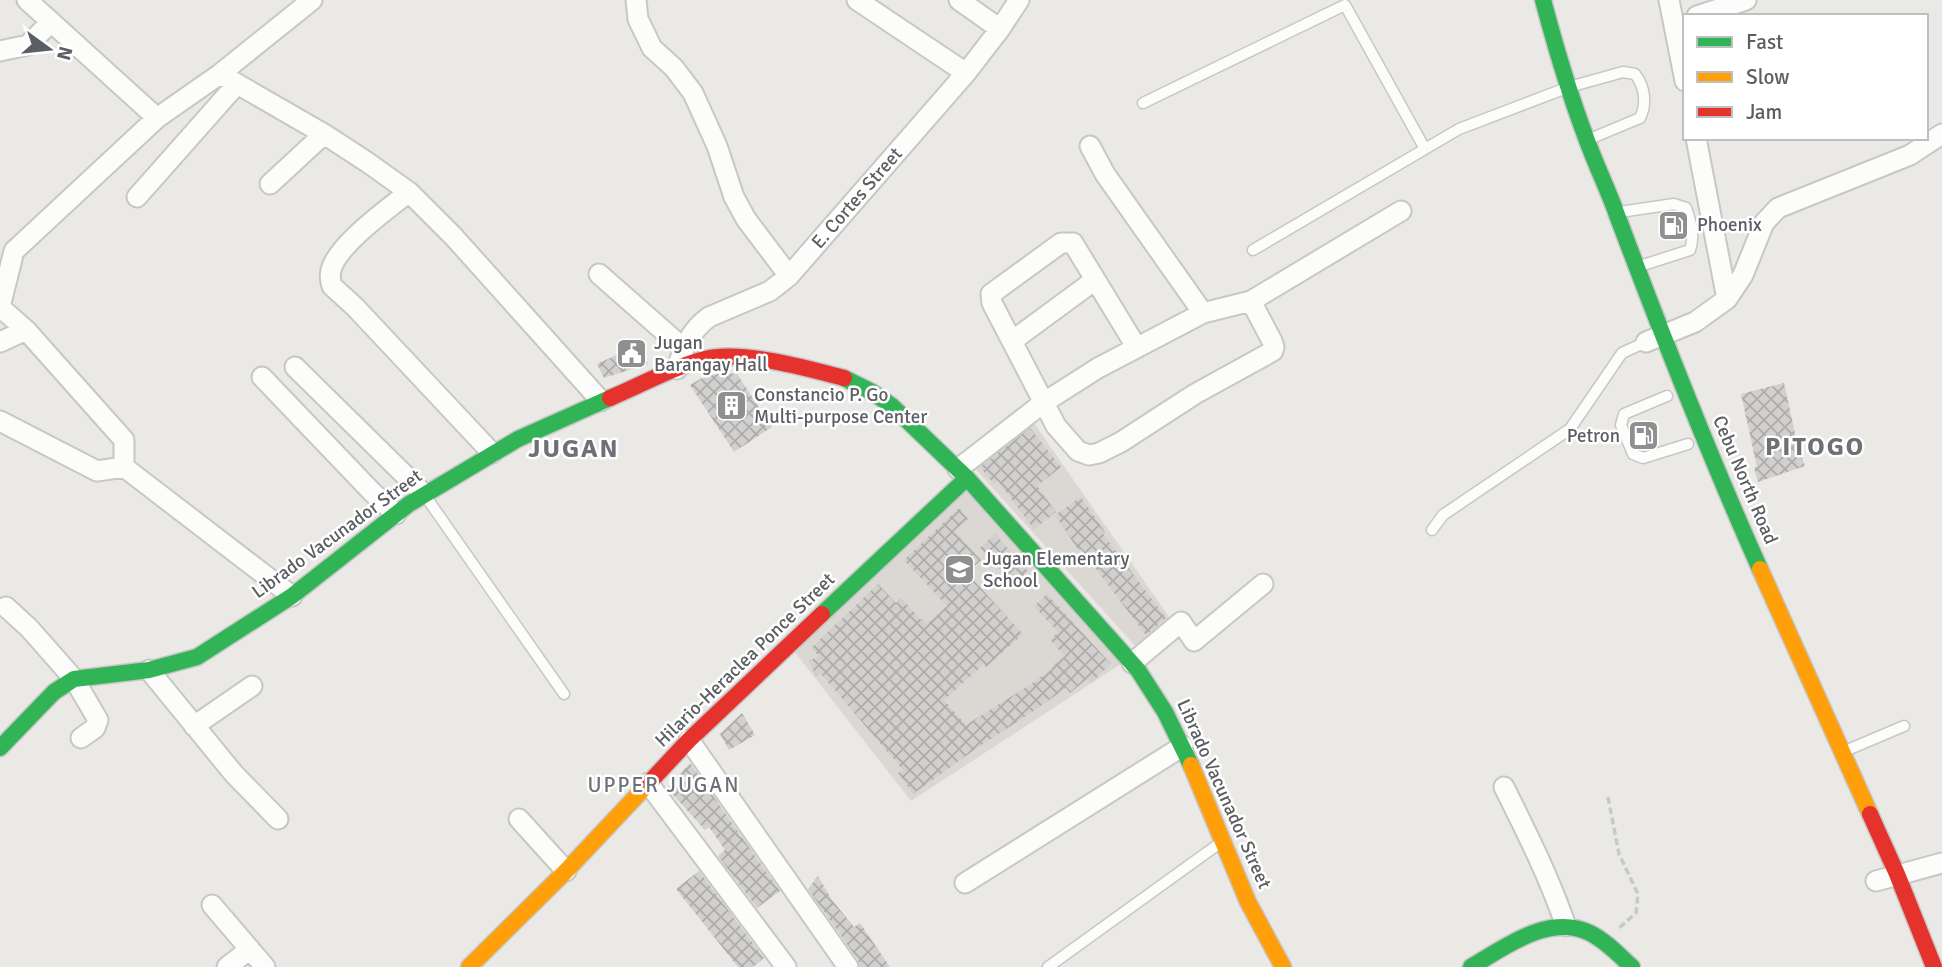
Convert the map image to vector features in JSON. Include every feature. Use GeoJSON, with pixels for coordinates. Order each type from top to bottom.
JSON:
{"type":"FeatureCollection","features":[{"type":"Feature","properties":{"kind":"street"},"geometry":{"type":"LineString","coordinates":[[27,0],[157,118]]}},
{"type":"Feature","properties":{"kind":"street"},"geometry":{"type":"LineString","coordinates":[[137,197],[229,79],[312,0]]}},
{"type":"Feature","properties":{"kind":"street"},"geometry":{"type":"LineString","coordinates":[[636,0],[638,19],[652,48],[674,68],[693,93],[717,146],[734,197],[746,219],[789,276]]}},
{"type":"Feature","properties":{"kind":"street"},"geometry":{"type":"LineString","coordinates":[[857,0],[966,74]]}},
{"type":"Feature","properties":{"kind":"street"},"geometry":{"type":"LineString","coordinates":[[959,0],[1000,29]]}},
{"type":"Feature","properties":{"kind":"street","name":"E. Cortes Street"},"geometry":{"type":"LineString","coordinates":[[677,369],[691,333],[709,317],[770,291],[789,276],[966,74],[1018,0]]}},
{"type":"Feature","properties":{"kind":"street"},"geometry":{"type":"LineString","coordinates":[[1528,0],[1553,94],[1581,168]]}},
{"type":"Feature","properties":{"kind":"street","name":"Cebu North Road"},"geometry":{"type":"LineString","coordinates":[[1543,0],[1569,88],[1636,268],[1649,339],[1721,482],[1897,874],[1934,967]]}},
{"type":"Feature","properties":{"kind":"street"},"geometry":{"type":"LineString","coordinates":[[1668,0],[1679,22],[1683,61]]}},
{"type":"Feature","properties":{"kind":"street"},"geometry":{"type":"LineString","coordinates":[[1703,14],[1746,0]]}},
{"type":"Feature","properties":{"kind":"street"},"geometry":{"type":"LineString","coordinates":[[0,51],[28,45],[51,22]]}},
{"type":"Feature","properties":{"kind":"street"},"geometry":{"type":"LineString","coordinates":[[124,467],[124,440],[26,330],[0,307],[7,249],[157,118],[229,79]]}},
{"type":"Feature","properties":{"kind":"street"},"geometry":{"type":"LineString","coordinates":[[229,79],[324,134],[409,192],[454,237],[601,401]]}},
{"type":"Feature","properties":{"kind":"street"},"geometry":{"type":"LineString","coordinates":[[271,184],[324,134]]}},
{"type":"Feature","properties":{"kind":"street"},"geometry":{"type":"LineString","coordinates":[[1649,339],[1695,322],[1727,299],[1743,275],[1764,223],[1778,208],[1910,155],[1942,134]]}},
{"type":"Feature","properties":{"kind":"street"},"geometry":{"type":"LineString","coordinates":[[1696,140],[1727,299]]}},
{"type":"Feature","properties":{"kind":"street"},"geometry":{"type":"LineString","coordinates":[[1090,145],[1105,174],[1203,313]]}},
{"type":"Feature","properties":{"kind":"street"},"geometry":{"type":"LineString","coordinates":[[409,192],[345,248],[334,261],[331,270],[332,286],[492,453]]}},
{"type":"Feature","properties":{"kind":"street"},"geometry":{"type":"LineString","coordinates":[[962,474],[1043,403],[1098,368],[1203,313],[1251,300],[1401,211]]}},
{"type":"Feature","properties":{"kind":"street"},"geometry":{"type":"LineString","coordinates":[[1137,348],[1073,243],[1061,243],[991,294],[992,303],[1056,426],[1078,452],[1089,454],[1099,453],[1121,442],[1195,394],[1273,351],[1272,341],[1251,300]]}},
{"type":"Feature","properties":{"kind":"street"},"geometry":{"type":"LineString","coordinates":[[599,274],[683,348]]}},
{"type":"Feature","properties":{"kind":"street"},"geometry":{"type":"LineString","coordinates":[[1012,341],[1095,280]]}},
{"type":"Feature","properties":{"kind":"street"},"geometry":{"type":"LineString","coordinates":[[0,342],[26,330]]}},
{"type":"Feature","properties":{"kind":"street","name":"Librado Vacunador Street"},"geometry":{"type":"LineString","coordinates":[[74,679],[149,670],[197,657],[292,596],[424,494],[492,453],[601,401],[706,359],[728,356],[799,366],[844,378],[892,406],[962,474],[1132,663],[1155,692],[1183,746],[1252,911],[1283,967]]}},
{"type":"Feature","properties":{"kind":"street"},"geometry":{"type":"LineString","coordinates":[[295,367],[424,494]]}},
{"type":"Feature","properties":{"kind":"street"},"geometry":{"type":"LineString","coordinates":[[262,377],[396,514]]}},
{"type":"Feature","properties":{"kind":"street"},"geometry":{"type":"LineString","coordinates":[[0,421],[97,471],[124,467],[292,596]]}},
{"type":"Feature","properties":{"kind":"street","name":"Hilario-Heraclea Ponce Street"},"geometry":{"type":"LineString","coordinates":[[469,967],[566,871],[689,740],[962,474]]}},
{"type":"Feature","properties":{"kind":"street"},"geometry":{"type":"LineString","coordinates":[[1132,663],[1181,622],[1194,640],[1263,584]]}},
{"type":"Feature","properties":{"kind":"street"},"geometry":{"type":"LineString","coordinates":[[6,607],[29,628],[74,679],[97,720],[95,728],[81,738]]}},
{"type":"Feature","properties":{"kind":"street"},"geometry":{"type":"LineString","coordinates":[[149,670],[234,774],[278,820]]}},
{"type":"Feature","properties":{"kind":"street"},"geometry":{"type":"LineString","coordinates":[[0,748],[54,692],[74,679]]}},
{"type":"Feature","properties":{"kind":"street"},"geometry":{"type":"LineString","coordinates":[[194,726],[252,685]]}},
{"type":"Feature","properties":{"kind":"street"},"geometry":{"type":"LineString","coordinates":[[689,740],[848,967]]}},
{"type":"Feature","properties":{"kind":"street"},"geometry":{"type":"LineString","coordinates":[[965,883],[1183,746]]}},
{"type":"Feature","properties":{"kind":"street"},"geometry":{"type":"LineString","coordinates":[[648,783],[786,967]]}},
{"type":"Feature","properties":{"kind":"street"},"geometry":{"type":"LineString","coordinates":[[1504,787],[1553,887],[1566,926]]}},
{"type":"Feature","properties":{"kind":"street"},"geometry":{"type":"LineString","coordinates":[[519,819],[566,871]]}},
{"type":"Feature","properties":{"kind":"street"},"geometry":{"type":"LineString","coordinates":[[1885,900],[1874,875],[1897,874],[1942,863]]}},
{"type":"Feature","properties":{"kind":"street"},"geometry":{"type":"LineString","coordinates":[[212,905],[265,967]]}},
{"type":"Feature","properties":{"kind":"street"},"geometry":{"type":"LineString","coordinates":[[1471,967],[1532,935],[1553,927],[1566,926],[1580,929],[1604,941],[1632,967]]}},
{"type":"Feature","properties":{"kind":"street"},"geometry":{"type":"LineString","coordinates":[[227,967],[250,949]]}},
{"type":"Feature","properties":{"kind":"lane"},"geometry":{"type":"LineString","coordinates":[[1143,103],[1345,5],[1425,149]]}},
{"type":"Feature","properties":{"kind":"lane"},"geometry":{"type":"LineString","coordinates":[[1253,250],[1460,130],[1569,88],[1623,72],[1635,74],[1640,80],[1644,95],[1644,108],[1640,118],[1588,139]]}},
{"type":"Feature","properties":{"kind":"lane"},"geometry":{"type":"LineString","coordinates":[[1616,212],[1674,204],[1686,208],[1693,240],[1690,250],[1636,268]]}},
{"type":"Feature","properties":{"kind":"lane"},"geometry":{"type":"LineString","coordinates":[[1432,530],[1443,515],[1570,429],[1622,353],[1649,339]]}},
{"type":"Feature","properties":{"kind":"lane"},"geometry":{"type":"LineString","coordinates":[[1668,397],[1624,414],[1621,425],[1633,454],[1643,458],[1688,444]]}},
{"type":"Feature","properties":{"kind":"lane"},"geometry":{"type":"LineString","coordinates":[[424,494],[564,694]]}},
{"type":"Feature","properties":{"kind":"lane"},"geometry":{"type":"LineString","coordinates":[[1842,753],[1904,726]]}},
{"type":"Feature","properties":{"kind":"lane"},"geometry":{"type":"LineString","coordinates":[[1048,967],[1223,841]]}},
{"type":"Feature","properties":{"kind":"path"},"geometry":{"type":"LineString","coordinates":[[1604,941],[1636,913],[1638,894],[1619,854],[1608,797]]}},
{"type":"Feature","properties":{"kind":"shaded area"},"geometry":{"type":"Polygon","coordinates":[[[1031,419],[1172,621],[1137,648],[972,465],[1031,419]]]}},
{"type":"Feature","properties":{"kind":"shaded area","name":"Jugan Elementary School"},"geometry":{"type":"Polygon","coordinates":[[[965,489],[1124,662],[911,801],[794,651],[965,489]]]}},
{"type":"Feature","properties":{"kind":"building"},"geometry":{"type":"Polygon","coordinates":[[[1681,215],[1685,233],[1666,239],[1660,222],[1681,215]]]}},
{"type":"Feature","properties":{"kind":"building","name":"Jugan Barangay Hall"},"geometry":{"type":"Polygon","coordinates":[[[638,345],[648,364],[604,378],[597,364],[638,345]]]}},
{"type":"Feature","properties":{"kind":"building","name":"Constancio P. Go Multi-purpose Center"},"geometry":{"type":"Polygon","coordinates":[[[737,374],[772,427],[734,452],[690,385],[710,375],[737,374]]]}},
{"type":"Feature","properties":{"kind":"building"},"geometry":{"type":"Polygon","coordinates":[[[1784,383],[1798,447],[1805,466],[1758,482],[1741,394],[1784,383]]]}},
{"type":"Feature","properties":{"kind":"building"},"geometry":{"type":"Polygon","coordinates":[[[1650,420],[1658,438],[1640,445],[1633,428],[1650,420]]]}},
{"type":"Feature","properties":{"kind":"building"},"geometry":{"type":"Polygon","coordinates":[[[1030,428],[1061,467],[1037,486],[1056,512],[1034,529],[998,481],[994,484],[980,467],[1030,428]]]}},
{"type":"Feature","properties":{"kind":"building"},"geometry":{"type":"Polygon","coordinates":[[[1081,497],[1105,532],[1103,534],[1166,618],[1146,635],[1081,549],[1079,551],[1055,515],[1081,497]]]}},
{"type":"Feature","properties":{"kind":"building","name":"Jugan Elementary School"},"geometry":{"type":"Polygon","coordinates":[[[959,508],[968,519],[954,531],[981,560],[967,573],[1023,634],[944,700],[966,725],[1031,684],[1065,656],[1050,640],[1058,632],[1034,606],[1047,594],[1111,664],[1091,683],[1087,679],[1070,693],[1066,688],[913,794],[898,773],[903,770],[821,674],[816,676],[809,661],[819,656],[811,648],[878,584],[896,603],[901,598],[927,624],[947,606],[904,560],[959,508]]]}},
{"type":"Feature","properties":{"kind":"building"},"geometry":{"type":"Polygon","coordinates":[[[995,534],[1028,571],[1014,584],[980,548],[995,534]]]}},
{"type":"Feature","properties":{"kind":"building"},"geometry":{"type":"Polygon","coordinates":[[[742,713],[755,735],[729,750],[720,734],[742,713]]]}},
{"type":"Feature","properties":{"kind":"building"},"geometry":{"type":"Polygon","coordinates":[[[690,763],[780,891],[757,908],[718,856],[725,850],[709,827],[705,830],[667,788],[690,763]]]}},
{"type":"Feature","properties":{"kind":"building"},"geometry":{"type":"Polygon","coordinates":[[[699,871],[764,958],[753,967],[738,967],[676,889],[699,871]]]}},
{"type":"Feature","properties":{"kind":"building"},"geometry":{"type":"Polygon","coordinates":[[[818,876],[832,900],[854,927],[860,923],[890,967],[860,967],[858,960],[808,889],[818,876]]]}},
{"type":"Feature","properties":{"kind":"traffic: fast"},"geometry":{"type":"LineString","coordinates":[[1543,0],[1586,137],[1686,393],[1760,569]]}},
{"type":"Feature","properties":{"kind":"traffic: fast"},"geometry":{"type":"LineString","coordinates":[[844,378],[892,406],[967,478],[1138,670],[1165,712],[1191,765]]}},
{"type":"Feature","properties":{"kind":"traffic: fast"},"geometry":{"type":"LineString","coordinates":[[0,748],[54,692],[74,679],[149,670],[197,657],[292,596],[409,504],[518,439],[610,398]]}},
{"type":"Feature","properties":{"kind":"traffic: fast"},"geometry":{"type":"LineString","coordinates":[[822,614],[967,478]]}},
{"type":"Feature","properties":{"kind":"traffic: fast"},"geometry":{"type":"LineString","coordinates":[[1471,967],[1528,935],[1559,927],[1590,933],[1607,944],[1632,967]]}},
{"type":"Feature","properties":{"kind":"traffic: slow"},"geometry":{"type":"LineString","coordinates":[[1760,569],[1870,814]]}},
{"type":"Feature","properties":{"kind":"traffic: slow"},"geometry":{"type":"LineString","coordinates":[[1191,765],[1248,902],[1283,967]]}},
{"type":"Feature","properties":{"kind":"traffic: slow"},"geometry":{"type":"LineString","coordinates":[[469,967],[566,871],[646,786]]}},
{"type":"Feature","properties":{"kind":"traffic: jam"},"geometry":{"type":"LineString","coordinates":[[610,398],[681,367],[720,357],[775,361],[844,378]]}},
{"type":"Feature","properties":{"kind":"traffic: jam"},"geometry":{"type":"LineString","coordinates":[[646,786],[689,740],[822,614]]}},
{"type":"Feature","properties":{"kind":"traffic: jam"},"geometry":{"type":"LineString","coordinates":[[1870,814],[1934,967]]}},
{"type":"Feature","properties":{"kind":"place","name":"Phoenix"},"geometry":{"type":"Point","coordinates":[1674,225]}},
{"type":"Feature","properties":{"kind":"place","name":"Jugan Barangay Hall"},"geometry":{"type":"Point","coordinates":[631,354]}},
{"type":"Feature","properties":{"kind":"place","name":"Constancio P. Go Multi-purpose Center"},"geometry":{"type":"Point","coordinates":[731,406]}},
{"type":"Feature","properties":{"kind":"place","name":"Petron"},"geometry":{"type":"Point","coordinates":[1643,436]}},
{"type":"Feature","properties":{"kind":"place","name":"Jugan Elementary School"},"geometry":{"type":"Point","coordinates":[960,570]}},
{"type":"Feature","properties":{"kind":"district","name":"PITOGO"},"geometry":{"type":"Point","coordinates":[1815,447]}},
{"type":"Feature","properties":{"kind":"district","name":"JUGAN"},"geometry":{"type":"Point","coordinates":[574,449]}},
{"type":"Feature","properties":{"kind":"district","name":"UPPER JUGAN"},"geometry":{"type":"Point","coordinates":[664,785]}}]}
